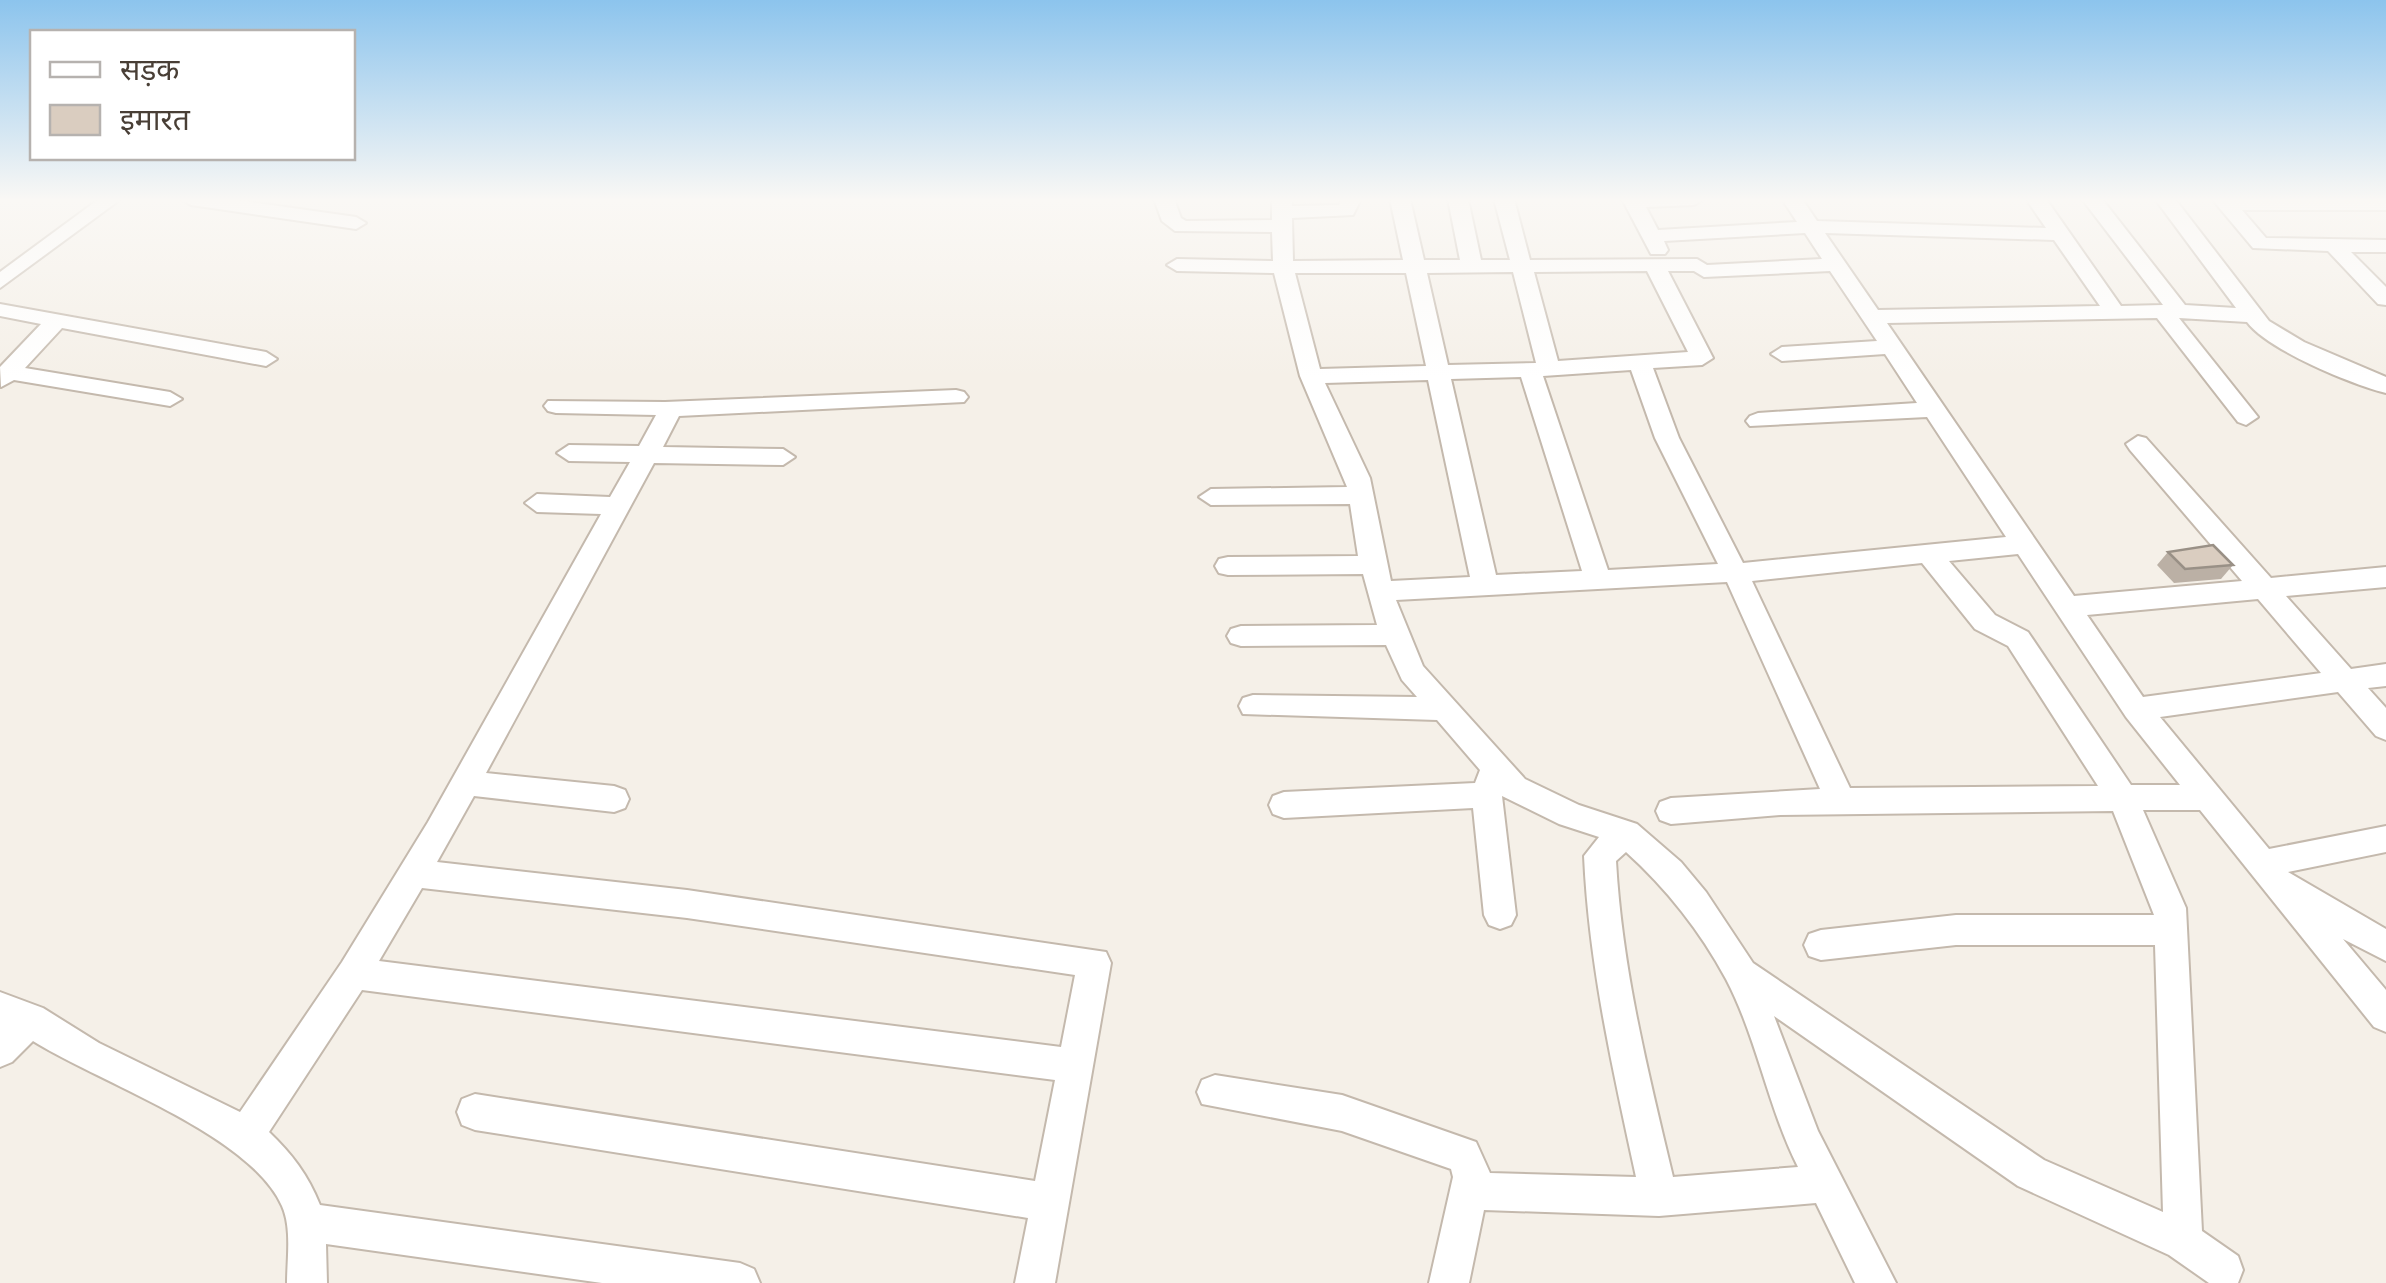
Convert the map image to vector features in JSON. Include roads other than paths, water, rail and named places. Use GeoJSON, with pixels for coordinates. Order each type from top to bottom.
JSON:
{"type":"FeatureCollection","features":[{"type":"Feature","properties":{"kind":"street"},"geometry":{"type":"LineString","coordinates":[[0,282],[31,259]]}},
{"type":"Feature","properties":{"kind":"street"},"geometry":{"type":"LineString","coordinates":[[1283,259],[1311,376],[1358,478],[1377,578],[1394,635],[1412,672],[1444,710],[1490,780],[1500,916]]}},
{"type":"Feature","properties":{"kind":"street"},"geometry":{"type":"LineString","coordinates":[[1411,259],[1484,585]]}},
{"type":"Feature","properties":{"kind":"street"},"geometry":{"type":"LineString","coordinates":[[1471,259],[1472,266]]}},
{"type":"Feature","properties":{"kind":"street"},"geometry":{"type":"LineString","coordinates":[[1519,259],[1540,369],[1598,580]]}},
{"type":"Feature","properties":{"kind":"street"},"geometry":{"type":"LineString","coordinates":[[1311,376],[1437,374],[1702,358],[1658,259]]}},
{"type":"Feature","properties":{"kind":"street"},"geometry":{"type":"LineString","coordinates":[[1832,259],[2136,709],[2386,1016]]}},
{"type":"Feature","properties":{"kind":"street"},"geometry":{"type":"LineString","coordinates":[[2077,259],[2115,313]]}},
{"type":"Feature","properties":{"kind":"street"},"geometry":{"type":"LineString","coordinates":[[2134,259],[2246,417]]}},
{"type":"Feature","properties":{"kind":"street"},"geometry":{"type":"LineString","coordinates":[[2210,259],[2252,316],[2296,347],[2386,386]]}},
{"type":"Feature","properties":{"kind":"street"},"geometry":{"type":"LineString","coordinates":[[2347,259],[2386,299]]}},
{"type":"Feature","properties":{"kind":"street"},"geometry":{"type":"LineString","coordinates":[[1177,265],[1836,265]]}},
{"type":"Feature","properties":{"kind":"street"},"geometry":{"type":"LineString","coordinates":[[0,310],[266,359]]}},
{"type":"Feature","properties":{"kind":"street"},"geometry":{"type":"LineString","coordinates":[[1872,317],[2171,312],[2252,316]]}},
{"type":"Feature","properties":{"kind":"street"},"geometry":{"type":"LineString","coordinates":[[4,377],[56,320]]}},
{"type":"Feature","properties":{"kind":"street"},"geometry":{"type":"LineString","coordinates":[[1782,354],[1893,346]]}},
{"type":"Feature","properties":{"kind":"street"},"geometry":{"type":"LineString","coordinates":[[1639,362],[1667,438],[1735,572],[1841,801]]}},
{"type":"Feature","properties":{"kind":"street"},"geometry":{"type":"LineString","coordinates":[[4,377],[170,399]]}},
{"type":"Feature","properties":{"kind":"street"},"geometry":{"type":"LineString","coordinates":[[556,406],[665,409],[956,398]]}},
{"type":"Feature","properties":{"kind":"street"},"geometry":{"type":"LineString","coordinates":[[1758,422],[1934,408]]}},
{"type":"Feature","properties":{"kind":"street"},"geometry":{"type":"LineString","coordinates":[[246,1136],[354,973],[466,783],[668,416],[665,409]]}},
{"type":"Feature","properties":{"kind":"street"},"geometry":{"type":"LineString","coordinates":[[2138,444],[2386,728]]}},
{"type":"Feature","properties":{"kind":"street"},"geometry":{"type":"LineString","coordinates":[[570,453],[783,457]]}},
{"type":"Feature","properties":{"kind":"street"},"geometry":{"type":"LineString","coordinates":[[1212,497],[1360,495]]}},
{"type":"Feature","properties":{"kind":"street"},"geometry":{"type":"LineString","coordinates":[[538,503],[618,506]]}},
{"type":"Feature","properties":{"kind":"street"},"geometry":{"type":"LineString","coordinates":[[1228,566],[1484,585],[1735,572],[2025,544]]}},
{"type":"Feature","properties":{"kind":"street"},"geometry":{"type":"LineString","coordinates":[[1928,553],[1985,622],[2018,639],[2124,798],[2170,908],[2183,1242]]}},
{"type":"Feature","properties":{"kind":"street"},"geometry":{"type":"LineString","coordinates":[[2067,608],[2386,577]]}},
{"type":"Feature","properties":{"kind":"street"},"geometry":{"type":"LineString","coordinates":[[1241,636],[1394,635]]}},
{"type":"Feature","properties":{"kind":"street"},"geometry":{"type":"LineString","coordinates":[[2136,709],[2386,674]]}},
{"type":"Feature","properties":{"kind":"street"},"geometry":{"type":"LineString","coordinates":[[1254,706],[1444,710]]}},
{"type":"Feature","properties":{"kind":"street"},"geometry":{"type":"LineString","coordinates":[[1284,806],[1490,780],[1626,832],[1670,872],[1695,902],[1741,974],[1777,1074],[1824,1184],[1876,1283]]}},
{"type":"Feature","properties":{"kind":"street"},"geometry":{"type":"LineString","coordinates":[[466,783],[614,799]]}},
{"type":"Feature","properties":{"kind":"street"},"geometry":{"type":"LineString","coordinates":[[1671,811],[1841,801],[2208,797]]}},
{"type":"Feature","properties":{"kind":"street"},"geometry":{"type":"LineString","coordinates":[[1626,832],[1600,856],[1601,914],[1614,996],[1659,1197]]}},
{"type":"Feature","properties":{"kind":"street"},"geometry":{"type":"LineString","coordinates":[[2270,874],[2386,839]]}},
{"type":"Feature","properties":{"kind":"street"},"geometry":{"type":"LineString","coordinates":[[414,873],[687,904],[1094,963],[1035,1283]]}},
{"type":"Feature","properties":{"kind":"street"},"geometry":{"type":"LineString","coordinates":[[2270,874],[2386,946]]}},
{"type":"Feature","properties":{"kind":"street"},"geometry":{"type":"LineString","coordinates":[[1821,945],[1956,930],[2171,930]]}},
{"type":"Feature","properties":{"kind":"street"},"geometry":{"type":"LineString","coordinates":[[354,973],[1074,1066]]}},
{"type":"Feature","properties":{"kind":"street"},"geometry":{"type":"LineString","coordinates":[[1741,974],[2031,1173],[2183,1242],[2224,1270]]}},
{"type":"Feature","properties":{"kind":"street"},"geometry":{"type":"LineString","coordinates":[[0,1050],[16,1013],[84,1054],[246,1136],[282,1172],[297,1195],[306,1222],[307,1283]]}},
{"type":"Feature","properties":{"kind":"street"},"geometry":{"type":"LineString","coordinates":[[1215,1092],[1342,1113],[1463,1156],[1471,1166],[1469,1191],[1449,1283]]}},
{"type":"Feature","properties":{"kind":"street"},"geometry":{"type":"LineString","coordinates":[[474,1112],[1050,1202]]}},
{"type":"Feature","properties":{"kind":"street"},"geometry":{"type":"LineString","coordinates":[[1469,1191],[1659,1197],[1824,1184]]}},
{"type":"Feature","properties":{"kind":"street"},"geometry":{"type":"LineString","coordinates":[[306,1222],[740,1283]]}}]}
